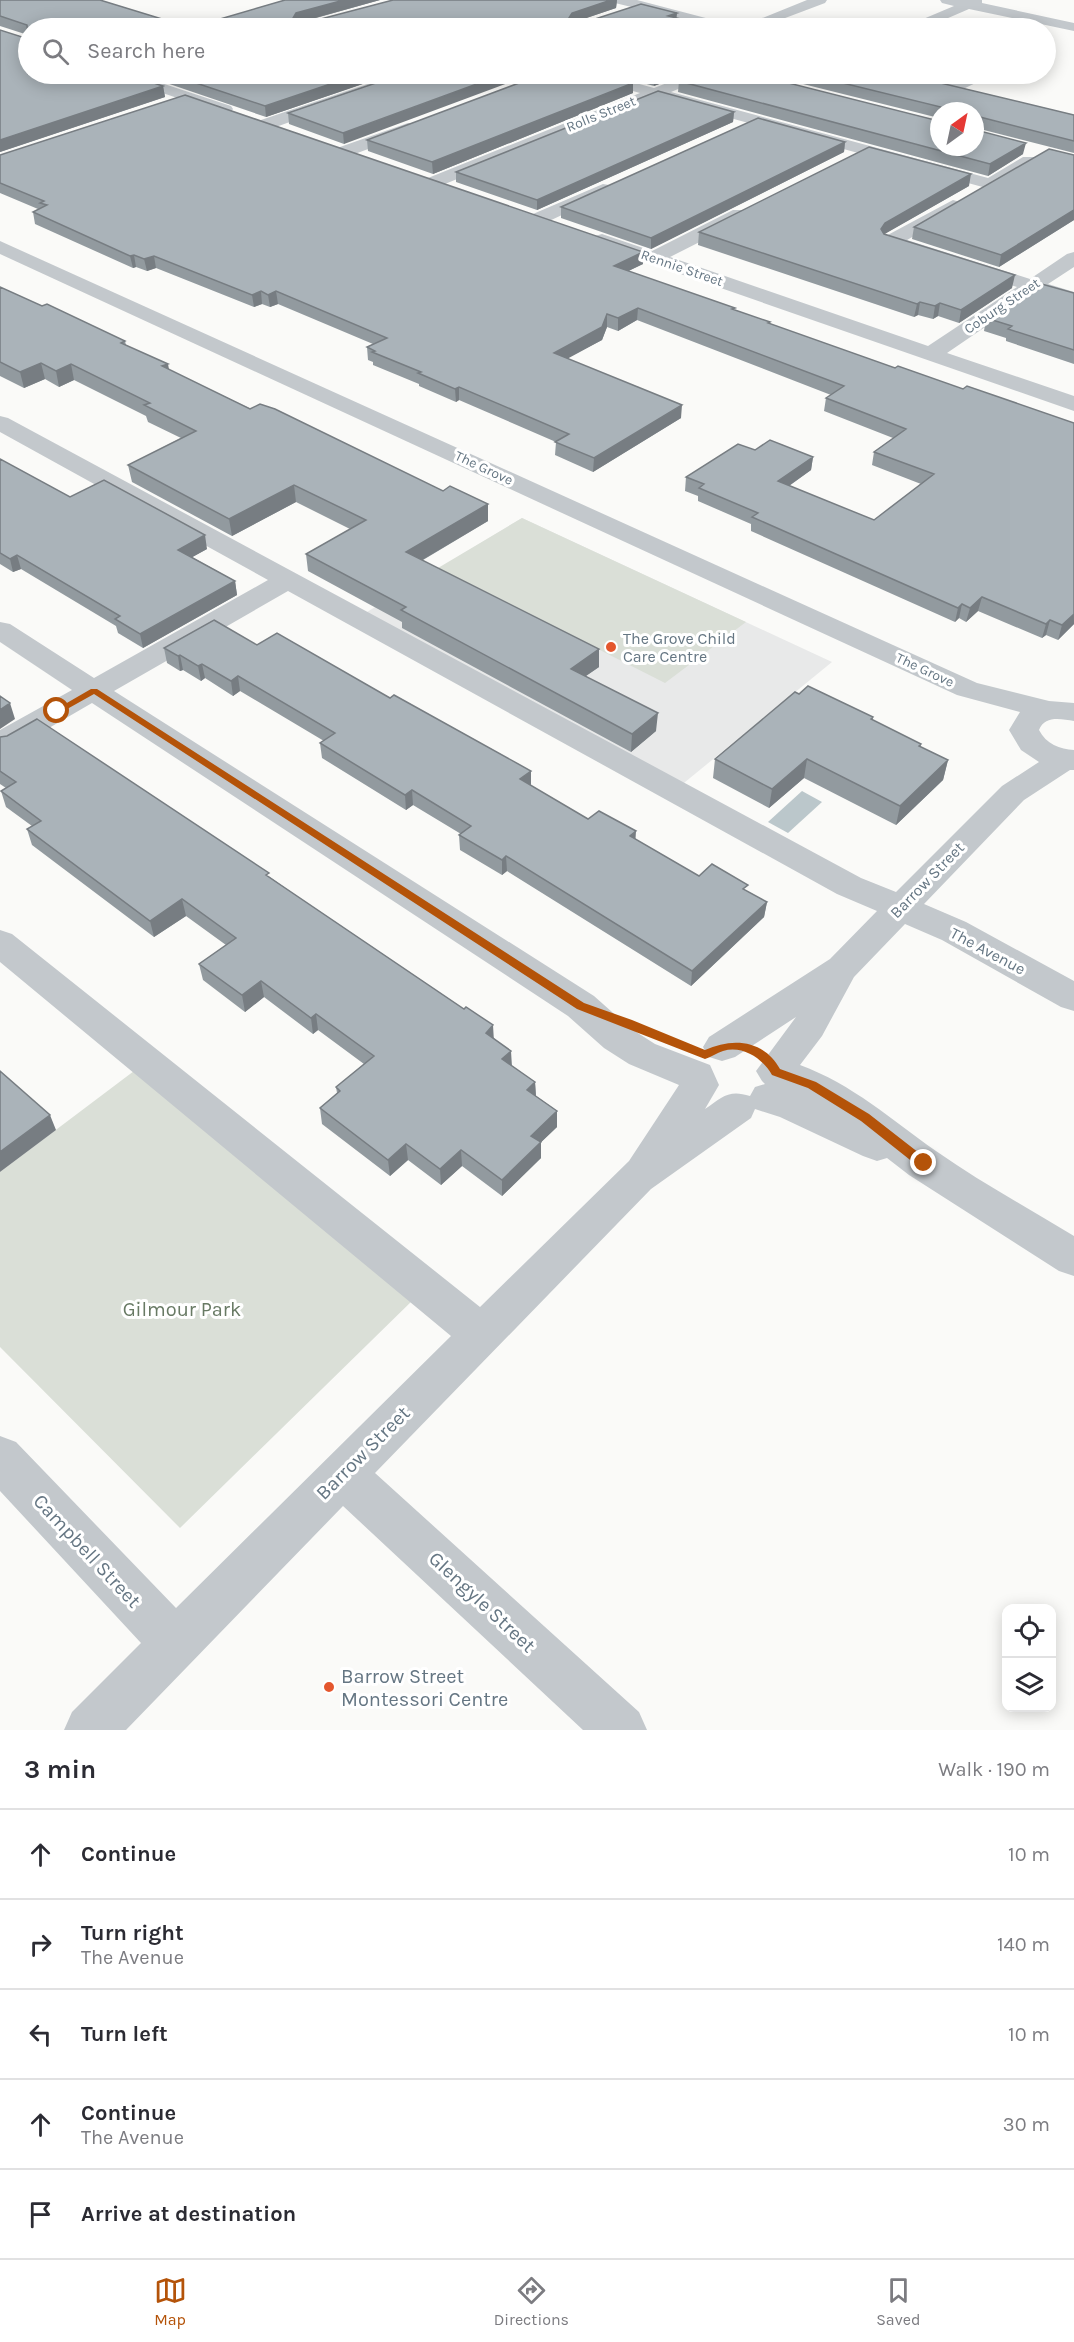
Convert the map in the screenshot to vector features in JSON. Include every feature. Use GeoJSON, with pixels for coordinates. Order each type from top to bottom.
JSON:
{"type":"FeatureCollection","features":[{"type":"Feature","properties":{"kind":"street"},"geometry":{"type":"LineString","coordinates":[[774,18],[820,0]]}},
{"type":"Feature","properties":{"kind":"street"},"geometry":{"type":"LineString","coordinates":[[947,0],[973,2],[1035,18]]}},
{"type":"Feature","properties":{"kind":"street"},"geometry":{"type":"LineString","coordinates":[[780,2],[803,7]]}},
{"type":"Feature","properties":{"kind":"street"},"geometry":{"type":"LineString","coordinates":[[937,18],[973,2]]}},
{"type":"Feature","properties":{"kind":"street"},"geometry":{"type":"LineString","coordinates":[[621,7],[642,6],[692,18]]}},
{"type":"Feature","properties":{"kind":"street"},"geometry":{"type":"LineString","coordinates":[[1056,23],[1074,28]]}},
{"type":"Feature","properties":{"kind":"street"},"geometry":{"type":"LineString","coordinates":[[1056,39],[1074,28]]}},
{"type":"Feature","properties":{"kind":"street"},"geometry":{"type":"LineString","coordinates":[[151,84],[301,136]]}},
{"type":"Feature","properties":{"kind":"street"},"geometry":{"type":"LineString","coordinates":[[267,124],[382,84]]}},
{"type":"Feature","properties":{"kind":"street"},"geometry":{"type":"LineString","coordinates":[[625,84],[990,184]]}},
{"type":"Feature","properties":{"kind":"street","name":"Rolls Street"},"geometry":{"type":"LineString","coordinates":[[434,182],[676,84]]}},
{"type":"Feature","properties":{"kind":"street"},"geometry":{"type":"LineString","coordinates":[[952,88],[961,84]]}},
{"type":"Feature","properties":{"kind":"street"},"geometry":{"type":"LineString","coordinates":[[167,104],[188,97]]}},
{"type":"Feature","properties":{"kind":"street"},"geometry":{"type":"LineString","coordinates":[[733,130],[754,120]]}},
{"type":"Feature","properties":{"kind":"street"},"geometry":{"type":"LineString","coordinates":[[346,151],[421,123]]}},
{"type":"Feature","properties":{"kind":"street"},"geometry":{"type":"LineString","coordinates":[[324,144],[368,159]]}},
{"type":"Feature","properties":{"kind":"street"},"geometry":{"type":"LineString","coordinates":[[1021,146],[1044,152],[891,242],[1074,298]]}},
{"type":"Feature","properties":{"kind":"street"},"geometry":{"type":"LineString","coordinates":[[844,161],[865,150]]}},
{"type":"Feature","properties":{"kind":"street"},"geometry":{"type":"LineString","coordinates":[[412,174],[466,193]]}},
{"type":"Feature","properties":{"kind":"street"},"geometry":{"type":"LineString","coordinates":[[540,218],[615,184]]}},
{"type":"Feature","properties":{"kind":"street"},"geometry":{"type":"LineString","coordinates":[[653,258],[759,204]]}},
{"type":"Feature","properties":{"kind":"street"},"geometry":{"type":"LineString","coordinates":[[519,211],[563,226]]}},
{"type":"Feature","properties":{"kind":"street","name":"Rennie Street"},"geometry":{"type":"LineString","coordinates":[[585,234],[1074,404]]}},
{"type":"Feature","properties":{"kind":"street","name":"The Grove"},"geometry":{"type":"LineString","coordinates":[[0,247],[967,689],[1064,709]]}},
{"type":"Feature","properties":{"kind":"street","name":"Coburg Street"},"geometry":{"type":"LineString","coordinates":[[931,354],[1074,258]]}},
{"type":"Feature","properties":{"kind":"street","name":"The Avenue"},"geometry":{"type":"LineString","coordinates":[[0,423],[838,880],[954,931],[1074,998]]}},
{"type":"Feature","properties":{"kind":"street"},"geometry":{"type":"LineString","coordinates":[[0,743],[288,579]]}},
{"type":"Feature","properties":{"kind":"street"},"geometry":{"type":"LineString","coordinates":[[0,630],[580,1006],[617,1038],[642,1054],[706,1066],[735,1045],[748,1047],[770,1061],[764,1087]]}},
{"type":"Feature","properties":{"kind":"street","name":"The Grove"},"geometry":{"type":"LineString","coordinates":[[967,689],[1052,756],[1070,760]]}},
{"type":"Feature","properties":{"kind":"street"},"geometry":{"type":"LineString","coordinates":[[1028,737],[1030,717],[1064,709]]}},
{"type":"Feature","properties":{"kind":"street","name":"Barrow Street"},"geometry":{"type":"LineString","coordinates":[[1013,793],[1028,737]]}},
{"type":"Feature","properties":{"kind":"street","name":"Barrow Street"},"geometry":{"type":"LineString","coordinates":[[637,1177],[706,1066],[842,968],[1013,793],[1070,760]]}},
{"type":"Feature","properties":{"kind":"street"},"geometry":{"type":"LineString","coordinates":[[0,943],[481,1334]]}},
{"type":"Feature","properties":{"kind":"street","name":"Barrow Street"},"geometry":{"type":"LineString","coordinates":[[90,1730],[637,1177],[764,1087],[809,1026],[842,968]]}},
{"type":"Feature","properties":{"kind":"street"},"geometry":{"type":"LineString","coordinates":[[706,1066],[714,1100],[764,1087],[793,1106],[854,1136],[924,1163],[1074,1258]]}},
{"type":"Feature","properties":{"kind":"street","name":"Campbell Street"},"geometry":{"type":"LineString","coordinates":[[0,1458],[175,1643]]}},
{"type":"Feature","properties":{"kind":"street","name":"Glengyle Street"},"geometry":{"type":"LineString","coordinates":[[342,1474],[621,1730]]}},
{"type":"Feature","properties":{"kind":"shaded area","name":"The Grove Child Care Centre"},"geometry":{"type":"Polygon","coordinates":[[[522,518],[832,662],[679,787],[362,615],[522,518]]]}},
{"type":"Feature","properties":{"kind":"shaded area"},"geometry":{"type":"Polygon","coordinates":[[[802,791],[822,802],[788,833],[768,822],[802,791]]]}},
{"type":"Feature","properties":{"kind":"green space"},"geometry":{"type":"Polygon","coordinates":[[[522,518],[746,622],[665,683],[438,568],[522,518]]]}},
{"type":"Feature","properties":{"kind":"green space","name":"Gilmour Park"},"geometry":{"type":"Polygon","coordinates":[[[134,1071],[415,1298],[180,1528],[0,1347],[0,1172],[134,1071]]]}},
{"type":"Feature","properties":{"kind":"building"},"geometry":{"type":"Polygon","coordinates":[[[0,0],[100,0],[159,18],[18,18],[18,22],[0,16],[0,0]]]}},
{"type":"Feature","properties":{"kind":"building"},"geometry":{"type":"Polygon","coordinates":[[[285,0],[344,0],[296,13],[293,18],[224,18],[285,0]]]}},
{"type":"Feature","properties":{"kind":"building"},"geometry":{"type":"Polygon","coordinates":[[[393,0],[611,0],[572,13],[569,18],[325,18],[393,0]]]}},
{"type":"Feature","properties":{"kind":"building"},"geometry":{"type":"Polygon","coordinates":[[[641,4],[677,13],[668,16],[676,18],[598,18],[641,4]]]}},
{"type":"Feature","properties":{"kind":"building"},"geometry":{"type":"Polygon","coordinates":[[[0,30],[18,36],[18,84],[157,84],[163,86],[0,140],[0,30]]]}},
{"type":"Feature","properties":{"kind":"building"},"geometry":{"type":"Polygon","coordinates":[[[199,84],[330,84],[265,106],[199,84]]]}},
{"type":"Feature","properties":{"kind":"building"},"geometry":{"type":"Polygon","coordinates":[[[373,84],[477,84],[343,133],[288,113],[373,84]]]}},
{"type":"Feature","properties":{"kind":"building"},"geometry":{"type":"Polygon","coordinates":[[[516,84],[630,84],[432,162],[367,140],[516,84]]]}},
{"type":"Feature","properties":{"kind":"building"},"geometry":{"type":"Polygon","coordinates":[[[690,84],[793,84],[930,119],[930,148],[690,84]]]}},
{"type":"Feature","properties":{"kind":"building"},"geometry":{"type":"Polygon","coordinates":[[[847,84],[945,84],[1074,115],[1074,141],[984,118],[984,102],[930,102],[930,104],[847,84]]]}},
{"type":"Feature","properties":{"kind":"building"},"geometry":{"type":"Polygon","coordinates":[[[658,91],[734,112],[537,200],[456,172],[658,91]]]}},
{"type":"Feature","properties":{"kind":"building"},"geometry":{"type":"Polygon","coordinates":[[[185,95],[643,252],[614,266],[735,308],[732,309],[770,322],[768,323],[895,368],[898,366],[963,389],[967,386],[1074,423],[1074,614],[1062,625],[1050,620],[1046,624],[982,597],[970,608],[962,604],[958,608],[752,517],[758,513],[699,488],[704,484],[686,477],[738,444],[755,450],[770,440],[813,457],[778,481],[874,520],[934,474],[874,452],[906,429],[826,398],[844,386],[638,308],[618,318],[607,314],[602,327],[554,353],[682,405],[594,458],[555,442],[569,434],[459,387],[455,389],[372,352],[375,351],[367,347],[387,338],[276,291],[268,295],[261,291],[252,295],[154,256],[144,259],[134,255],[130,256],[33,212],[47,205],[40,203],[44,201],[0,183],[0,155],[185,95]]]}},
{"type":"Feature","properties":{"kind":"building"},"geometry":{"type":"Polygon","coordinates":[[[758,118],[845,142],[651,238],[561,207],[758,118]]]}},
{"type":"Feature","properties":{"kind":"building"},"geometry":{"type":"Polygon","coordinates":[[[984,132],[1026,143],[990,164],[960,156],[984,156],[984,132]]]}},
{"type":"Feature","properties":{"kind":"building"},"geometry":{"type":"Polygon","coordinates":[[[869,147],[971,174],[885,223],[881,229],[884,234],[1015,275],[961,310],[940,303],[935,306],[920,302],[917,304],[699,232],[869,147]]]}},
{"type":"Feature","properties":{"kind":"building"},"geometry":{"type":"Polygon","coordinates":[[[1049,149],[1074,155],[1074,210],[1001,255],[914,227],[1049,149]]]}},
{"type":"Feature","properties":{"kind":"building"},"geometry":{"type":"Polygon","coordinates":[[[1038,283],[1074,293],[1074,350],[1008,329],[1012,326],[986,318],[1038,283]]]}},
{"type":"Feature","properties":{"kind":"building"},"geometry":{"type":"Polygon","coordinates":[[[0,287],[42,306],[47,304],[125,341],[121,343],[168,364],[162,366],[250,409],[260,404],[275,409],[443,491],[450,486],[488,504],[406,552],[599,649],[571,669],[658,713],[632,734],[401,610],[406,607],[306,554],[366,520],[294,485],[229,519],[128,465],[196,431],[144,405],[150,403],[71,364],[56,371],[41,363],[20,372],[0,362],[0,287]]]}},
{"type":"Feature","properties":{"kind":"building"},"geometry":{"type":"Polygon","coordinates":[[[0,459],[70,497],[104,480],[205,535],[178,550],[235,581],[140,634],[115,619],[120,616],[17,555],[10,559],[0,553],[0,459]]]}},
{"type":"Feature","properties":{"kind":"building"},"geometry":{"type":"Polygon","coordinates":[[[214,620],[257,645],[277,633],[390,698],[394,695],[531,771],[520,779],[588,819],[599,811],[636,831],[630,836],[699,876],[712,864],[748,885],[743,889],[767,902],[692,971],[506,856],[502,860],[459,835],[471,826],[412,790],[405,795],[320,743],[335,733],[238,676],[231,681],[202,664],[198,666],[164,648],[214,620]]]}},
{"type":"Feature","properties":{"kind":"building"},"geometry":{"type":"Polygon","coordinates":[[[808,686],[873,717],[871,719],[948,760],[900,806],[807,759],[772,789],[715,759],[795,692],[799,694],[808,686]]]}},
{"type":"Feature","properties":{"kind":"building"},"geometry":{"type":"Polygon","coordinates":[[[0,696],[10,703],[0,710],[0,696]]]}},
{"type":"Feature","properties":{"kind":"building"},"geometry":{"type":"Polygon","coordinates":[[[37,719],[269,873],[266,875],[464,1009],[466,1007],[493,1025],[486,1033],[511,1051],[502,1059],[535,1082],[527,1090],[557,1111],[531,1136],[541,1142],[502,1180],[461,1150],[440,1169],[406,1144],[388,1160],[320,1108],[340,1091],[336,1087],[374,1056],[316,1014],[311,1018],[261,981],[242,995],[199,964],[236,938],[182,899],[150,921],[27,829],[41,821],[1,791],[16,782],[0,771],[0,737],[7,736],[37,719]]]}},
{"type":"Feature","properties":{"kind":"building"},"geometry":{"type":"Polygon","coordinates":[[[0,1071],[50,1115],[0,1152],[0,1071]]]}},
{"type":"Feature","properties":{"kind":"place","name":"The Grove Child Care Centre"},"geometry":{"type":"Point","coordinates":[611,647]}},
{"type":"Feature","properties":{"kind":"place","name":"Barrow Street Montessori Centre"},"geometry":{"type":"Point","coordinates":[329,1687]}},
{"type":"Feature","properties":{"kind":"route"},"geometry":{"type":"LineString","coordinates":[[57,711],[94,690],[518,968],[580,1006],[629,1023],[705,1055],[723,1047],[735,1045],[748,1047],[770,1061],[776,1072],[812,1085],[865,1118],[924,1163]]}}]}
